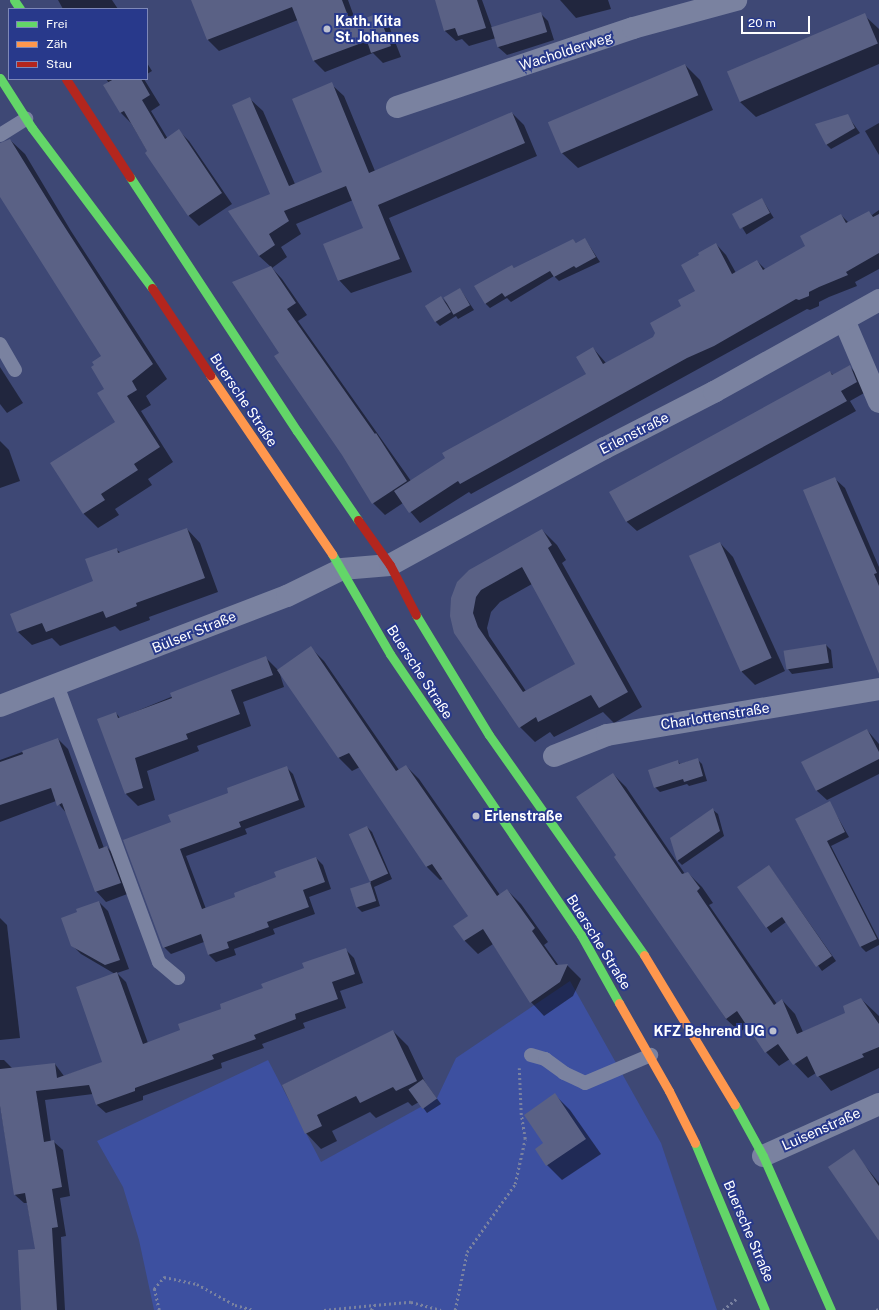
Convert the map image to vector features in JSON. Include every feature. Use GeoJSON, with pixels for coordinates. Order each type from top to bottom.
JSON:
{"type":"FeatureCollection","features":[{"type":"Feature","properties":{"kind":"main road","name":"Buersche Straße"},"geometry":{"type":"LineString","coordinates":[[0,78],[26,119],[141,272],[342,569],[390,654],[581,935],[651,1055],[707,1168],[766,1310]]}},
{"type":"Feature","properties":{"kind":"main road","name":"Buersche Straße"},"geometry":{"type":"LineString","coordinates":[[67,80],[288,417],[390,565],[426,634],[489,735],[659,979],[708,1058],[763,1156],[831,1310]]}},
{"type":"Feature","properties":{"kind":"street","name":"Wacholderweg"},"geometry":{"type":"LineString","coordinates":[[397,107],[633,28],[736,0]]}},
{"type":"Feature","properties":{"kind":"street","name":"Erlenstraße"},"geometry":{"type":"LineString","coordinates":[[390,565],[879,300]]}},
{"type":"Feature","properties":{"kind":"street"},"geometry":{"type":"LineString","coordinates":[[844,320],[879,402]]}},
{"type":"Feature","properties":{"kind":"street","name":"Bülser Straße"},"geometry":{"type":"LineString","coordinates":[[0,706],[287,596],[342,569],[390,565]]}},
{"type":"Feature","properties":{"kind":"street","name":"Charlottenstraße"},"geometry":{"type":"LineString","coordinates":[[554,756],[607,735],[879,689]]}},
{"type":"Feature","properties":{"kind":"street","name":"Luisenstraße"},"geometry":{"type":"LineString","coordinates":[[763,1156],[879,1104]]}},
{"type":"Feature","properties":{"kind":"lane"},"geometry":{"type":"LineString","coordinates":[[0,135],[26,119]]}},
{"type":"Feature","properties":{"kind":"lane"},"geometry":{"type":"LineString","coordinates":[[0,344],[15,370]]}},
{"type":"Feature","properties":{"kind":"lane"},"geometry":{"type":"LineString","coordinates":[[57,685],[159,962],[178,978]]}},
{"type":"Feature","properties":{"kind":"lane"},"geometry":{"type":"LineString","coordinates":[[531,1055],[545,1059],[564,1073],[585,1083],[651,1055]]}},
{"type":"Feature","properties":{"kind":"path"},"geometry":{"type":"LineString","coordinates":[[456,1310],[467,1252],[515,1184],[526,1139],[521,1115],[519,1068],[531,1055]]}},
{"type":"Feature","properties":{"kind":"path"},"geometry":{"type":"LineString","coordinates":[[159,1310],[154,1289],[164,1276],[197,1284],[235,1305],[254,1310]]}},
{"type":"Feature","properties":{"kind":"path"},"geometry":{"type":"LineString","coordinates":[[324,1310],[411,1302],[441,1310]]}},
{"type":"Feature","properties":{"kind":"path"},"geometry":{"type":"LineString","coordinates":[[372,1310],[374,1305]]}},
{"type":"Feature","properties":{"kind":"shaded area"},"geometry":{"type":"Polygon","coordinates":[[[570,981],[661,1143],[717,1310],[154,1310],[139,1240],[123,1187],[97,1141],[268,1060],[321,1162],[437,1098],[456,1058],[570,981]]]}},
{"type":"Feature","properties":{"kind":"building"},"geometry":{"type":"Polygon","coordinates":[[[191,0],[342,0],[351,24],[378,13],[391,46],[371,53],[367,41],[313,61],[292,7],[207,40],[191,0]]]}},
{"type":"Feature","properties":{"kind":"building"},"geometry":{"type":"Polygon","coordinates":[[[435,0],[477,0],[486,28],[458,36],[455,28],[444,31],[435,0]]]}},
{"type":"Feature","properties":{"kind":"building"},"geometry":{"type":"Polygon","coordinates":[[[541,12],[547,32],[497,47],[491,27],[541,12]]]}},
{"type":"Feature","properties":{"kind":"building"},"geometry":{"type":"Polygon","coordinates":[[[865,13],[878,43],[740,102],[727,72],[865,13]]]}},
{"type":"Feature","properties":{"kind":"building"},"geometry":{"type":"Polygon","coordinates":[[[685,64],[698,95],[561,154],[548,122],[685,64]]]}},
{"type":"Feature","properties":{"kind":"building"},"geometry":{"type":"Polygon","coordinates":[[[112,80],[142,80],[150,95],[142,100],[165,139],[179,129],[222,193],[188,216],[145,153],[147,151],[124,111],[120,113],[103,85],[112,80]]]}},
{"type":"Feature","properties":{"kind":"building"},"geometry":{"type":"Polygon","coordinates":[[[332,82],[369,173],[512,112],[525,143],[378,205],[400,259],[338,281],[323,244],[363,228],[346,186],[284,211],[289,221],[269,234],[275,245],[259,256],[228,211],[270,194],[232,105],[250,97],[289,186],[322,172],[292,99],[332,82]]]}},
{"type":"Feature","properties":{"kind":"building"},"geometry":{"type":"Polygon","coordinates":[[[848,114],[855,128],[826,145],[815,124],[848,114]]]}},
{"type":"Feature","properties":{"kind":"building"},"geometry":{"type":"Polygon","coordinates":[[[10,139],[153,364],[132,381],[137,390],[127,396],[160,447],[134,464],[138,470],[101,494],[105,500],[83,514],[50,463],[115,422],[97,393],[104,389],[91,367],[94,365],[92,362],[101,356],[0,197],[0,143],[10,139]]]}},
{"type":"Feature","properties":{"kind":"building"},"geometry":{"type":"Polygon","coordinates":[[[762,198],[770,213],[740,229],[732,214],[762,198]]]}},
{"type":"Feature","properties":{"kind":"building"},"geometry":{"type":"Polygon","coordinates":[[[869,211],[873,217],[879,214],[879,253],[846,272],[848,275],[809,292],[809,296],[799,300],[796,299],[714,346],[687,358],[460,484],[458,481],[409,513],[394,491],[445,458],[442,453],[586,374],[576,357],[593,347],[603,364],[653,337],[655,333],[650,323],[681,306],[678,300],[695,291],[681,265],[699,255],[698,253],[716,243],[732,274],[757,260],[763,270],[805,246],[800,236],[841,214],[846,223],[869,211]]]}},
{"type":"Feature","properties":{"kind":"building"},"geometry":{"type":"Polygon","coordinates":[[[585,238],[596,257],[576,268],[574,266],[554,277],[550,271],[505,297],[502,293],[485,304],[474,286],[512,265],[514,268],[573,239],[576,243],[585,238]]]}},
{"type":"Feature","properties":{"kind":"building"},"geometry":{"type":"Polygon","coordinates":[[[271,266],[296,303],[287,309],[375,434],[376,433],[407,481],[372,504],[342,455],[274,356],[279,353],[232,282],[271,266]]]}},
{"type":"Feature","properties":{"kind":"building"},"geometry":{"type":"Polygon","coordinates":[[[460,288],[470,305],[454,315],[444,298],[460,288]]]}},
{"type":"Feature","properties":{"kind":"building"},"geometry":{"type":"Polygon","coordinates":[[[441,296],[451,312],[435,322],[425,306],[441,296]]]}},
{"type":"Feature","properties":{"kind":"building"},"geometry":{"type":"Polygon","coordinates":[[[850,365],[857,382],[841,391],[847,401],[626,522],[609,492],[830,371],[832,375],[850,365]]]}},
{"type":"Feature","properties":{"kind":"building"},"geometry":{"type":"Polygon","coordinates":[[[835,477],[877,573],[874,574],[879,586],[879,674],[803,490],[835,477]]]}},
{"type":"Feature","properties":{"kind":"building"},"geometry":{"type":"Polygon","coordinates":[[[187,528],[205,578],[136,603],[137,606],[106,618],[103,611],[46,632],[42,623],[17,632],[10,614],[93,581],[85,559],[117,548],[118,553],[187,528]]]}},
{"type":"Feature","properties":{"kind":"building"},"geometry":{"type":"Polygon","coordinates":[[[542,529],[552,545],[548,548],[628,692],[599,708],[591,695],[538,722],[536,717],[519,728],[454,633],[450,616],[451,598],[457,582],[469,570],[542,529]],[[522,567],[481,590],[476,597],[473,613],[478,627],[523,692],[575,664],[522,567]]]}},
{"type":"Feature","properties":{"kind":"building"},"geometry":{"type":"Polygon","coordinates":[[[720,542],[772,658],[741,672],[689,556],[720,542]]]}},
{"type":"Feature","properties":{"kind":"building"},"geometry":{"type":"Polygon","coordinates":[[[826,644],[829,663],[787,669],[784,651],[826,644]]]}},
{"type":"Feature","properties":{"kind":"building"},"geometry":{"type":"Polygon","coordinates":[[[311,646],[396,771],[406,765],[497,896],[507,889],[535,928],[532,931],[556,965],[568,964],[560,982],[530,1003],[483,929],[464,941],[453,926],[468,916],[432,864],[426,867],[349,753],[338,758],[277,670],[311,646]]]}},
{"type":"Feature","properties":{"kind":"building"},"geometry":{"type":"Polygon","coordinates":[[[266,656],[273,675],[231,690],[240,714],[186,734],[188,739],[135,758],[143,788],[125,794],[97,719],[116,712],[118,718],[172,698],[170,693],[266,656]]]}},
{"type":"Feature","properties":{"kind":"building"},"geometry":{"type":"Polygon","coordinates":[[[867,729],[879,752],[879,759],[816,791],[801,762],[867,729]]]}},
{"type":"Feature","properties":{"kind":"building"},"geometry":{"type":"Polygon","coordinates":[[[58,738],[99,849],[107,846],[121,883],[95,892],[62,803],[57,806],[51,788],[0,805],[0,762],[23,754],[22,751],[58,738]]]}},
{"type":"Feature","properties":{"kind":"building"},"geometry":{"type":"Polygon","coordinates":[[[698,758],[703,776],[684,782],[683,779],[654,788],[648,770],[678,760],[679,764],[698,758]]]}},
{"type":"Feature","properties":{"kind":"building"},"geometry":{"type":"Polygon","coordinates":[[[287,766],[299,800],[239,822],[241,827],[180,849],[202,909],[235,897],[234,893],[276,877],[274,872],[316,857],[325,882],[303,890],[309,907],[267,922],[269,927],[227,942],[229,948],[208,955],[201,934],[163,948],[123,840],[171,822],[168,815],[228,793],[227,788],[287,766]]]}},
{"type":"Feature","properties":{"kind":"building"},"geometry":{"type":"Polygon","coordinates":[[[613,773],[682,874],[688,872],[700,888],[697,891],[774,1005],[782,999],[797,1034],[845,1013],[843,1006],[861,998],[879,1024],[879,1047],[862,1054],[864,1057],[817,1077],[807,1056],[793,1065],[778,1044],[765,1053],[737,1011],[726,1019],[614,857],[616,855],[576,797],[613,773]]]}},
{"type":"Feature","properties":{"kind":"building"},"geometry":{"type":"Polygon","coordinates":[[[830,801],[845,832],[827,841],[877,939],[860,947],[795,819],[830,801]]]}},
{"type":"Feature","properties":{"kind":"building"},"geometry":{"type":"Polygon","coordinates":[[[713,808],[720,831],[677,861],[670,838],[713,808]]]}},
{"type":"Feature","properties":{"kind":"building"},"geometry":{"type":"Polygon","coordinates":[[[367,826],[388,874],[370,882],[349,834],[367,826]]]}},
{"type":"Feature","properties":{"kind":"building"},"geometry":{"type":"Polygon","coordinates":[[[769,865],[832,956],[816,967],[782,917],[766,928],[737,887],[769,865]]]}},
{"type":"Feature","properties":{"kind":"building"},"geometry":{"type":"Polygon","coordinates":[[[370,882],[376,901],[356,908],[350,888],[370,882]]]}},
{"type":"Feature","properties":{"kind":"building"},"geometry":{"type":"Polygon","coordinates":[[[99,901],[120,960],[105,965],[71,946],[61,918],[77,912],[76,909],[99,901]]]}},
{"type":"Feature","properties":{"kind":"building"},"geometry":{"type":"Polygon","coordinates":[[[346,948],[355,974],[332,982],[338,999],[295,1014],[296,1019],[254,1035],[256,1039],[212,1055],[214,1059],[135,1088],[135,1091],[96,1105],[89,1085],[36,1091],[44,1142],[54,1140],[62,1187],[52,1189],[58,1227],[52,1228],[57,1310],[21,1310],[18,1250],[35,1249],[25,1193],[14,1195],[0,1106],[0,1069],[55,1063],[57,1078],[102,1062],[76,987],[117,972],[143,1044],[180,1030],[178,1024],[221,1009],[220,1004],[263,988],[261,984],[304,968],[302,963],[346,948]]]}},
{"type":"Feature","properties":{"kind":"building"},"geometry":{"type":"Polygon","coordinates":[[[393,1030],[417,1081],[396,1091],[393,1087],[360,1103],[356,1096],[317,1115],[322,1126],[305,1134],[282,1085],[393,1030]]]}},
{"type":"Feature","properties":{"kind":"building"},"geometry":{"type":"Polygon","coordinates":[[[423,1079],[437,1098],[423,1109],[408,1090],[423,1079]]]}},
{"type":"Feature","properties":{"kind":"building"},"geometry":{"type":"Polygon","coordinates":[[[555,1093],[586,1139],[546,1166],[535,1149],[543,1143],[524,1115],[555,1093]]]}},
{"type":"Feature","properties":{"kind":"building"},"geometry":{"type":"Polygon","coordinates":[[[854,1149],[879,1186],[879,1241],[828,1167],[854,1149]]]}},
{"type":"Feature","properties":{"kind":"traffic: fast"},"geometry":{"type":"LineString","coordinates":[[14,0],[19,8]]}},
{"type":"Feature","properties":{"kind":"traffic: fast"},"geometry":{"type":"LineString","coordinates":[[0,78],[32,128],[152,288]]}},
{"type":"Feature","properties":{"kind":"traffic: fast"},"geometry":{"type":"LineString","coordinates":[[130,177],[297,431],[358,520]]}},
{"type":"Feature","properties":{"kind":"traffic: fast"},"geometry":{"type":"LineString","coordinates":[[332,554],[390,654],[581,935],[619,1003]]}},
{"type":"Feature","properties":{"kind":"traffic: fast"},"geometry":{"type":"LineString","coordinates":[[416,615],[489,735],[644,955]]}},
{"type":"Feature","properties":{"kind":"traffic: fast"},"geometry":{"type":"LineString","coordinates":[[735,1105],[763,1156],[831,1310]]}},
{"type":"Feature","properties":{"kind":"traffic: fast"},"geometry":{"type":"LineString","coordinates":[[695,1143],[765,1310]]}},
{"type":"Feature","properties":{"kind":"traffic: slow"},"geometry":{"type":"LineString","coordinates":[[210,375],[332,554]]}},
{"type":"Feature","properties":{"kind":"traffic: slow"},"geometry":{"type":"LineString","coordinates":[[644,955],[735,1105]]}},
{"type":"Feature","properties":{"kind":"traffic: slow"},"geometry":{"type":"LineString","coordinates":[[619,1003],[669,1091],[695,1143]]}},
{"type":"Feature","properties":{"kind":"traffic: jam"},"geometry":{"type":"LineString","coordinates":[[67,80],[130,177]]}},
{"type":"Feature","properties":{"kind":"traffic: jam"},"geometry":{"type":"LineString","coordinates":[[152,288],[210,375]]}},
{"type":"Feature","properties":{"kind":"traffic: jam"},"geometry":{"type":"LineString","coordinates":[[358,520],[390,565],[416,615]]}},
{"type":"Feature","properties":{"kind":"place","name":"Kath. Kita St. Johannes"},"geometry":{"type":"Point","coordinates":[327,29]}},
{"type":"Feature","properties":{"kind":"place","name":"Erlenstraße"},"geometry":{"type":"Point","coordinates":[476,816]}},
{"type":"Feature","properties":{"kind":"place","name":"KFZ Behrend UG"},"geometry":{"type":"Point","coordinates":[773,1031]}}]}
